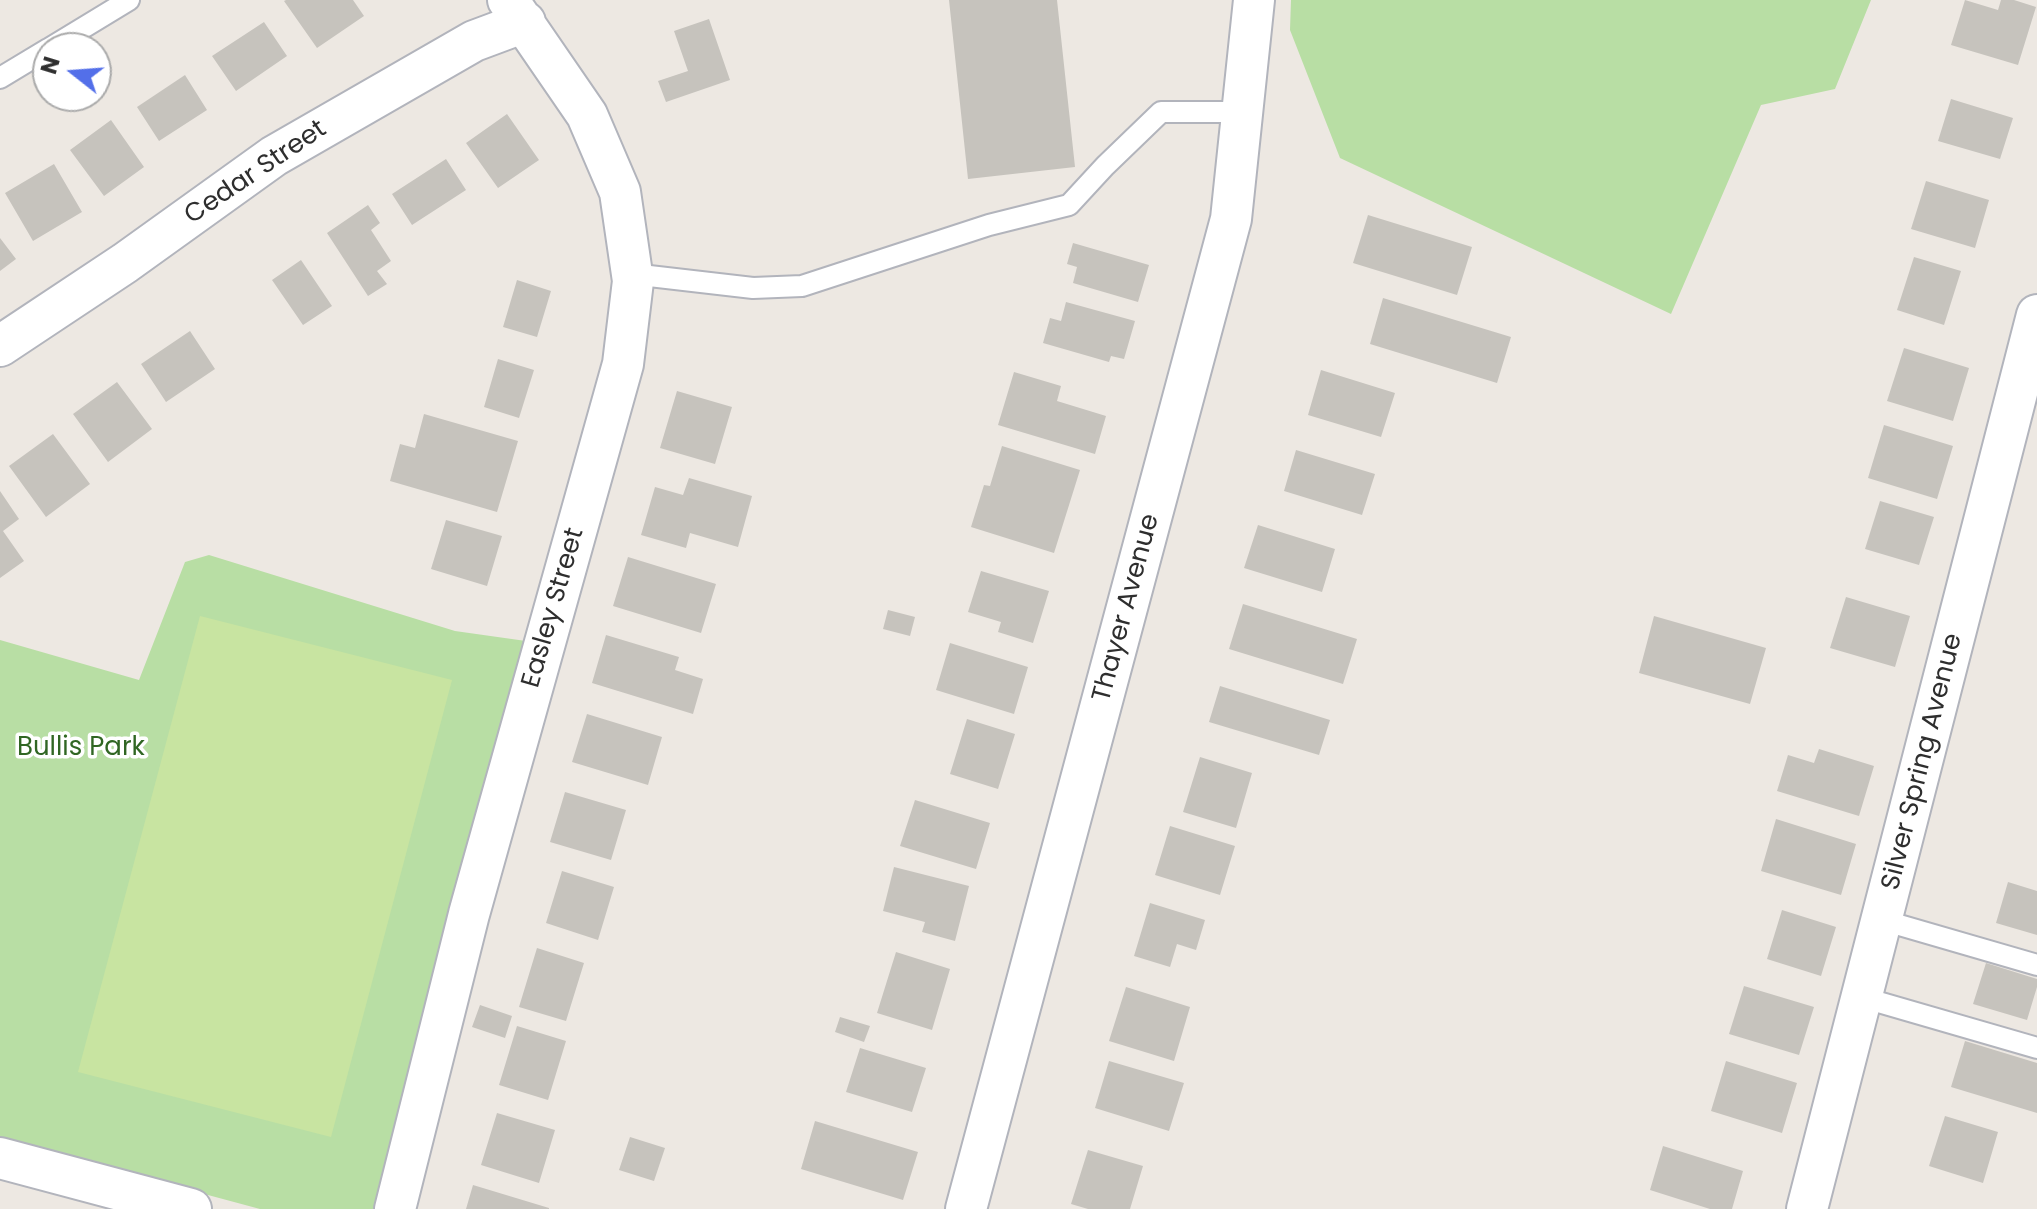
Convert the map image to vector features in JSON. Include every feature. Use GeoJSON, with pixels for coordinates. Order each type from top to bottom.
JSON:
{"type":"FeatureCollection","features":[{"type":"Feature","properties":{"kind":"street","name":"Thayer Avenue"},"geometry":{"type":"LineString","coordinates":[[966,1209],[1231,219],[1254,0]]}},
{"type":"Feature","properties":{"kind":"street","name":"Easley Street"},"geometry":{"type":"LineString","coordinates":[[395,1209],[469,914],[623,364],[633,281],[620,192],[587,115],[517,11]]}},
{"type":"Feature","properties":{"kind":"street","name":"Cedar Street"},"geometry":{"type":"LineString","coordinates":[[0,346],[125,263],[274,156],[474,41],[517,11]]}},
{"type":"Feature","properties":{"kind":"street","name":"Silver Spring Avenue"},"geometry":{"type":"LineString","coordinates":[[1807,1209],[2037,315]]}},
{"type":"Feature","properties":{"kind":"street"},"geometry":{"type":"LineString","coordinates":[[0,1158],[191,1209]]}},
{"type":"Feature","properties":{"kind":"lane"},"geometry":{"type":"LineString","coordinates":[[77,32],[129,0]]}},
{"type":"Feature","properties":{"kind":"lane"},"geometry":{"type":"LineString","coordinates":[[0,78],[32,59]]}},
{"type":"Feature","properties":{"kind":"lane"},"geometry":{"type":"LineString","coordinates":[[632,274],[753,288],[802,286],[989,225],[1069,205],[1161,112],[1242,112]]}},
{"type":"Feature","properties":{"kind":"lane"},"geometry":{"type":"LineString","coordinates":[[1882,920],[2037,965]]}},
{"type":"Feature","properties":{"kind":"lane"},"geometry":{"type":"LineString","coordinates":[[1861,997],[2037,1048]]}},
{"type":"Feature","properties":{"kind":"green space"},"geometry":{"type":"Polygon","coordinates":[[[1291,0],[1871,0],[1835,89],[1761,105],[1671,314],[1340,158],[1290,30],[1291,0]]]}},
{"type":"Feature","properties":{"kind":"green space","name":"Bullis Park"},"geometry":{"type":"Polygon","coordinates":[[[209,555],[455,631],[533,642],[424,1018],[374,1209],[260,1209],[0,1139],[0,640],[139,680],[185,562],[209,555]]]}},
{"type":"Feature","properties":{"kind":"green space"},"geometry":{"type":"Polygon","coordinates":[[[200,616],[452,680],[331,1137],[78,1072],[200,616]]]}},
{"type":"Feature","properties":{"kind":"building"},"geometry":{"type":"Polygon","coordinates":[[[286,0],[353,0],[364,16],[317,48],[286,0]]]}},
{"type":"Feature","properties":{"kind":"building"},"geometry":{"type":"Polygon","coordinates":[[[949,0],[1057,0],[1075,167],[968,179],[949,0]]]}},
{"type":"Feature","properties":{"kind":"building"},"geometry":{"type":"Polygon","coordinates":[[[1965,0],[1998,10],[2001,0],[2014,0],[2036,7],[2018,65],[1951,45],[1965,0]]]}},
{"type":"Feature","properties":{"kind":"building"},"geometry":{"type":"Polygon","coordinates":[[[709,19],[730,80],[666,102],[658,81],[688,71],[674,31],[709,19]]]}},
{"type":"Feature","properties":{"kind":"building"},"geometry":{"type":"Polygon","coordinates":[[[264,22],[287,56],[236,91],[212,56],[264,22]]]}},
{"type":"Feature","properties":{"kind":"building"},"geometry":{"type":"Polygon","coordinates":[[[185,75],[207,110],[159,141],[137,107],[185,75]]]}},
{"type":"Feature","properties":{"kind":"building"},"geometry":{"type":"Polygon","coordinates":[[[1951,99],[2013,118],[2000,159],[1938,141],[1951,99]]]}},
{"type":"Feature","properties":{"kind":"building"},"geometry":{"type":"Polygon","coordinates":[[[507,114],[539,160],[498,188],[466,143],[507,114]]]}},
{"type":"Feature","properties":{"kind":"building"},"geometry":{"type":"Polygon","coordinates":[[[111,120],[144,167],[104,196],[70,150],[111,120]]]}},
{"type":"Feature","properties":{"kind":"building"},"geometry":{"type":"Polygon","coordinates":[[[446,159],[466,190],[412,225],[392,194],[446,159]]]}},
{"type":"Feature","properties":{"kind":"building"},"geometry":{"type":"Polygon","coordinates":[[[54,164],[82,212],[33,241],[5,193],[54,164]]]}},
{"type":"Feature","properties":{"kind":"building"},"geometry":{"type":"Polygon","coordinates":[[[1926,181],[1989,200],[1975,248],[1911,229],[1926,181]]]}},
{"type":"Feature","properties":{"kind":"building"},"geometry":{"type":"Polygon","coordinates":[[[368,205],[380,223],[371,230],[391,261],[377,271],[387,284],[368,296],[327,233],[368,205]]]}},
{"type":"Feature","properties":{"kind":"building"},"geometry":{"type":"Polygon","coordinates":[[[1368,215],[1472,247],[1457,295],[1353,263],[1368,215]]]}},
{"type":"Feature","properties":{"kind":"building"},"geometry":{"type":"Polygon","coordinates":[[[0,238],[16,259],[0,271],[0,238]]]}},
{"type":"Feature","properties":{"kind":"building"},"geometry":{"type":"Polygon","coordinates":[[[1073,243],[1149,265],[1138,302],[1073,283],[1077,267],[1067,264],[1073,243]]]}},
{"type":"Feature","properties":{"kind":"building"},"geometry":{"type":"Polygon","coordinates":[[[1914,257],[1961,271],[1944,325],[1897,310],[1914,257]]]}},
{"type":"Feature","properties":{"kind":"building"},"geometry":{"type":"Polygon","coordinates":[[[301,260],[332,306],[303,325],[272,280],[301,260]]]}},
{"type":"Feature","properties":{"kind":"building"},"geometry":{"type":"Polygon","coordinates":[[[517,280],[551,291],[537,337],[503,327],[517,280]]]}},
{"type":"Feature","properties":{"kind":"building"},"geometry":{"type":"Polygon","coordinates":[[[1383,298],[1511,337],[1497,383],[1370,344],[1383,298]]]}},
{"type":"Feature","properties":{"kind":"building"},"geometry":{"type":"Polygon","coordinates":[[[1066,302],[1135,321],[1124,359],[1111,356],[1109,362],[1043,343],[1050,318],[1061,321],[1066,302]]]}},
{"type":"Feature","properties":{"kind":"building"},"geometry":{"type":"Polygon","coordinates":[[[190,331],[215,369],[166,402],[141,364],[190,331]]]}},
{"type":"Feature","properties":{"kind":"building"},"geometry":{"type":"Polygon","coordinates":[[[1904,348],[1969,368],[1953,421],[1887,401],[1904,348]]]}},
{"type":"Feature","properties":{"kind":"building"},"geometry":{"type":"Polygon","coordinates":[[[498,359],[534,370],[519,418],[484,407],[498,359]]]}},
{"type":"Feature","properties":{"kind":"building"},"geometry":{"type":"Polygon","coordinates":[[[1321,370],[1395,393],[1381,437],[1308,415],[1321,370]]]}},
{"type":"Feature","properties":{"kind":"building"},"geometry":{"type":"Polygon","coordinates":[[[1014,372],[1061,386],[1057,401],[1106,416],[1095,454],[998,425],[1014,372]]]}},
{"type":"Feature","properties":{"kind":"building"},"geometry":{"type":"Polygon","coordinates":[[[117,382],[152,429],[108,462],[73,414],[117,382]]]}},
{"type":"Feature","properties":{"kind":"building"},"geometry":{"type":"Polygon","coordinates":[[[677,391],[732,407],[715,464],[660,448],[677,391]]]}},
{"type":"Feature","properties":{"kind":"building"},"geometry":{"type":"Polygon","coordinates":[[[424,414],[518,441],[497,512],[390,481],[400,444],[415,448],[424,414]]]}},
{"type":"Feature","properties":{"kind":"building"},"geometry":{"type":"Polygon","coordinates":[[[1884,425],[1953,446],[1937,499],[1868,478],[1884,425]]]}},
{"type":"Feature","properties":{"kind":"building"},"geometry":{"type":"Polygon","coordinates":[[[53,434],[90,484],[46,517],[9,466],[53,434]]]}},
{"type":"Feature","properties":{"kind":"building"},"geometry":{"type":"Polygon","coordinates":[[[1002,446],[1080,470],[1054,553],[971,527],[984,485],[990,486],[1002,446]]]}},
{"type":"Feature","properties":{"kind":"building"},"geometry":{"type":"Polygon","coordinates":[[[1296,450],[1375,474],[1362,515],[1284,491],[1296,450]]]}},
{"type":"Feature","properties":{"kind":"building"},"geometry":{"type":"Polygon","coordinates":[[[689,478],[752,496],[738,547],[690,533],[686,548],[641,535],[655,487],[683,495],[689,478]]]}},
{"type":"Feature","properties":{"kind":"building"},"geometry":{"type":"Polygon","coordinates":[[[0,491],[19,519],[3,531],[24,561],[0,578],[0,491]]]}},
{"type":"Feature","properties":{"kind":"building"},"geometry":{"type":"Polygon","coordinates":[[[1880,501],[1934,517],[1919,565],[1865,549],[1880,501]]]}},
{"type":"Feature","properties":{"kind":"building"},"geometry":{"type":"Polygon","coordinates":[[[446,520],[502,536],[487,586],[431,569],[446,520]]]}},
{"type":"Feature","properties":{"kind":"building"},"geometry":{"type":"Polygon","coordinates":[[[1258,525],[1335,549],[1322,592],[1244,568],[1258,525]]]}},
{"type":"Feature","properties":{"kind":"building"},"geometry":{"type":"Polygon","coordinates":[[[628,557],[716,584],[701,633],[613,606],[628,557]]]}},
{"type":"Feature","properties":{"kind":"building"},"geometry":{"type":"Polygon","coordinates":[[[981,571],[1049,591],[1033,643],[998,632],[1001,622],[968,612],[981,571]]]}},
{"type":"Feature","properties":{"kind":"building"},"geometry":{"type":"Polygon","coordinates":[[[1846,597],[1910,616],[1895,667],[1830,648],[1846,597]]]}},
{"type":"Feature","properties":{"kind":"building"},"geometry":{"type":"Polygon","coordinates":[[[1243,604],[1357,639],[1343,684],[1229,649],[1243,604]]]}},
{"type":"Feature","properties":{"kind":"building"},"geometry":{"type":"Polygon","coordinates":[[[888,610],[915,617],[910,636],[883,629],[888,610]]]}},
{"type":"Feature","properties":{"kind":"building"},"geometry":{"type":"Polygon","coordinates":[[[1654,616],[1766,648],[1750,704],[1639,673],[1654,616]]]}},
{"type":"Feature","properties":{"kind":"building"},"geometry":{"type":"Polygon","coordinates":[[[606,635],[679,657],[675,670],[703,679],[693,714],[592,683],[606,635]]]}},
{"type":"Feature","properties":{"kind":"building"},"geometry":{"type":"Polygon","coordinates":[[[950,643],[1028,667],[1014,714],[936,690],[950,643]]]}},
{"type":"Feature","properties":{"kind":"building"},"geometry":{"type":"Polygon","coordinates":[[[1220,686],[1330,720],[1319,755],[1209,722],[1220,686]]]}},
{"type":"Feature","properties":{"kind":"building"},"geometry":{"type":"Polygon","coordinates":[[[587,714],[662,737],[648,785],[572,762],[587,714]]]}},
{"type":"Feature","properties":{"kind":"building"},"geometry":{"type":"Polygon","coordinates":[[[967,719],[1015,734],[998,789],[950,774],[967,719]]]}},
{"type":"Feature","properties":{"kind":"building"},"geometry":{"type":"Polygon","coordinates":[[[1819,749],[1874,766],[1859,816],[1777,791],[1788,755],[1814,763],[1819,749]]]}},
{"type":"Feature","properties":{"kind":"building"},"geometry":{"type":"Polygon","coordinates":[[[1200,757],[1252,773],[1236,828],[1183,812],[1200,757]]]}},
{"type":"Feature","properties":{"kind":"building"},"geometry":{"type":"Polygon","coordinates":[[[565,792],[626,810],[611,860],[550,842],[565,792]]]}},
{"type":"Feature","properties":{"kind":"building"},"geometry":{"type":"Polygon","coordinates":[[[915,800],[990,823],[976,869],[900,846],[915,800]]]}},
{"type":"Feature","properties":{"kind":"building"},"geometry":{"type":"Polygon","coordinates":[[[1776,819],[1856,844],[1841,895],[1761,871],[1776,819]]]}},
{"type":"Feature","properties":{"kind":"building"},"geometry":{"type":"Polygon","coordinates":[[[1170,826],[1235,846],[1220,895],[1155,875],[1170,826]]]}},
{"type":"Feature","properties":{"kind":"building"},"geometry":{"type":"Polygon","coordinates":[[[894,867],[969,886],[955,941],[922,932],[925,922],[883,911],[894,867]]]}},
{"type":"Feature","properties":{"kind":"building"},"geometry":{"type":"Polygon","coordinates":[[[562,871],[614,887],[598,940],[546,923],[562,871]]]}},
{"type":"Feature","properties":{"kind":"building"},"geometry":{"type":"Polygon","coordinates":[[[2008,882],[2037,891],[2037,935],[1996,923],[2008,882]]]}},
{"type":"Feature","properties":{"kind":"building"},"geometry":{"type":"Polygon","coordinates":[[[1150,903],[1205,920],[1196,950],[1177,944],[1170,967],[1134,956],[1150,903]]]}},
{"type":"Feature","properties":{"kind":"building"},"geometry":{"type":"Polygon","coordinates":[[[1782,910],[1836,927],[1821,976],[1767,959],[1782,910]]]}},
{"type":"Feature","properties":{"kind":"building"},"geometry":{"type":"Polygon","coordinates":[[[537,948],[584,963],[566,1021],[519,1007],[537,948]]]}},
{"type":"Feature","properties":{"kind":"building"},"geometry":{"type":"Polygon","coordinates":[[[896,952],[950,969],[932,1030],[877,1013],[896,952]]]}},
{"type":"Feature","properties":{"kind":"building"},"geometry":{"type":"Polygon","coordinates":[[[1986,963],[2037,979],[2027,1020],[1973,1004],[1986,963]]]}},
{"type":"Feature","properties":{"kind":"building"},"geometry":{"type":"Polygon","coordinates":[[[1744,986],[1814,1007],[1799,1055],[1729,1034],[1744,986]]]}},
{"type":"Feature","properties":{"kind":"building"},"geometry":{"type":"Polygon","coordinates":[[[1126,987],[1190,1007],[1174,1061],[1109,1041],[1126,987]]]}},
{"type":"Feature","properties":{"kind":"building"},"geometry":{"type":"Polygon","coordinates":[[[480,1005],[512,1016],[505,1038],[472,1027],[480,1005]]]}},
{"type":"Feature","properties":{"kind":"building"},"geometry":{"type":"Polygon","coordinates":[[[840,1017],[870,1026],[864,1042],[835,1032],[840,1017]]]}},
{"type":"Feature","properties":{"kind":"building"},"geometry":{"type":"Polygon","coordinates":[[[517,1026],[566,1041],[548,1100],[499,1085],[517,1026]]]}},
{"type":"Feature","properties":{"kind":"building"},"geometry":{"type":"Polygon","coordinates":[[[1965,1041],[2037,1063],[2037,1113],[1951,1087],[1965,1041]]]}},
{"type":"Feature","properties":{"kind":"building"},"geometry":{"type":"Polygon","coordinates":[[[860,1048],[926,1068],[912,1112],[846,1092],[860,1048]]]}},
{"type":"Feature","properties":{"kind":"building"},"geometry":{"type":"Polygon","coordinates":[[[1109,1061],[1184,1083],[1169,1131],[1095,1108],[1109,1061]]]}},
{"type":"Feature","properties":{"kind":"building"},"geometry":{"type":"Polygon","coordinates":[[[1726,1061],[1797,1083],[1782,1133],[1711,1111],[1726,1061]]]}},
{"type":"Feature","properties":{"kind":"building"},"geometry":{"type":"Polygon","coordinates":[[[497,1113],[555,1130],[539,1183],[481,1165],[497,1113]]]}},
{"type":"Feature","properties":{"kind":"building"},"geometry":{"type":"Polygon","coordinates":[[[1945,1116],[1998,1132],[1983,1183],[1929,1166],[1945,1116]]]}},
{"type":"Feature","properties":{"kind":"building"},"geometry":{"type":"Polygon","coordinates":[[[815,1121],[918,1152],[903,1200],[801,1169],[815,1121]]]}},
{"type":"Feature","properties":{"kind":"building"},"geometry":{"type":"Polygon","coordinates":[[[630,1137],[665,1148],[654,1181],[619,1170],[630,1137]]]}},
{"type":"Feature","properties":{"kind":"building"},"geometry":{"type":"Polygon","coordinates":[[[1663,1146],[1743,1171],[1732,1209],[1710,1209],[1650,1190],[1663,1146]]]}},
{"type":"Feature","properties":{"kind":"building"},"geometry":{"type":"Polygon","coordinates":[[[1088,1150],[1143,1166],[1130,1209],[1088,1209],[1071,1204],[1088,1150]]]}},
{"type":"Feature","properties":{"kind":"building"},"geometry":{"type":"Polygon","coordinates":[[[473,1185],[549,1208],[549,1209],[466,1209],[473,1185]]]}}]}
